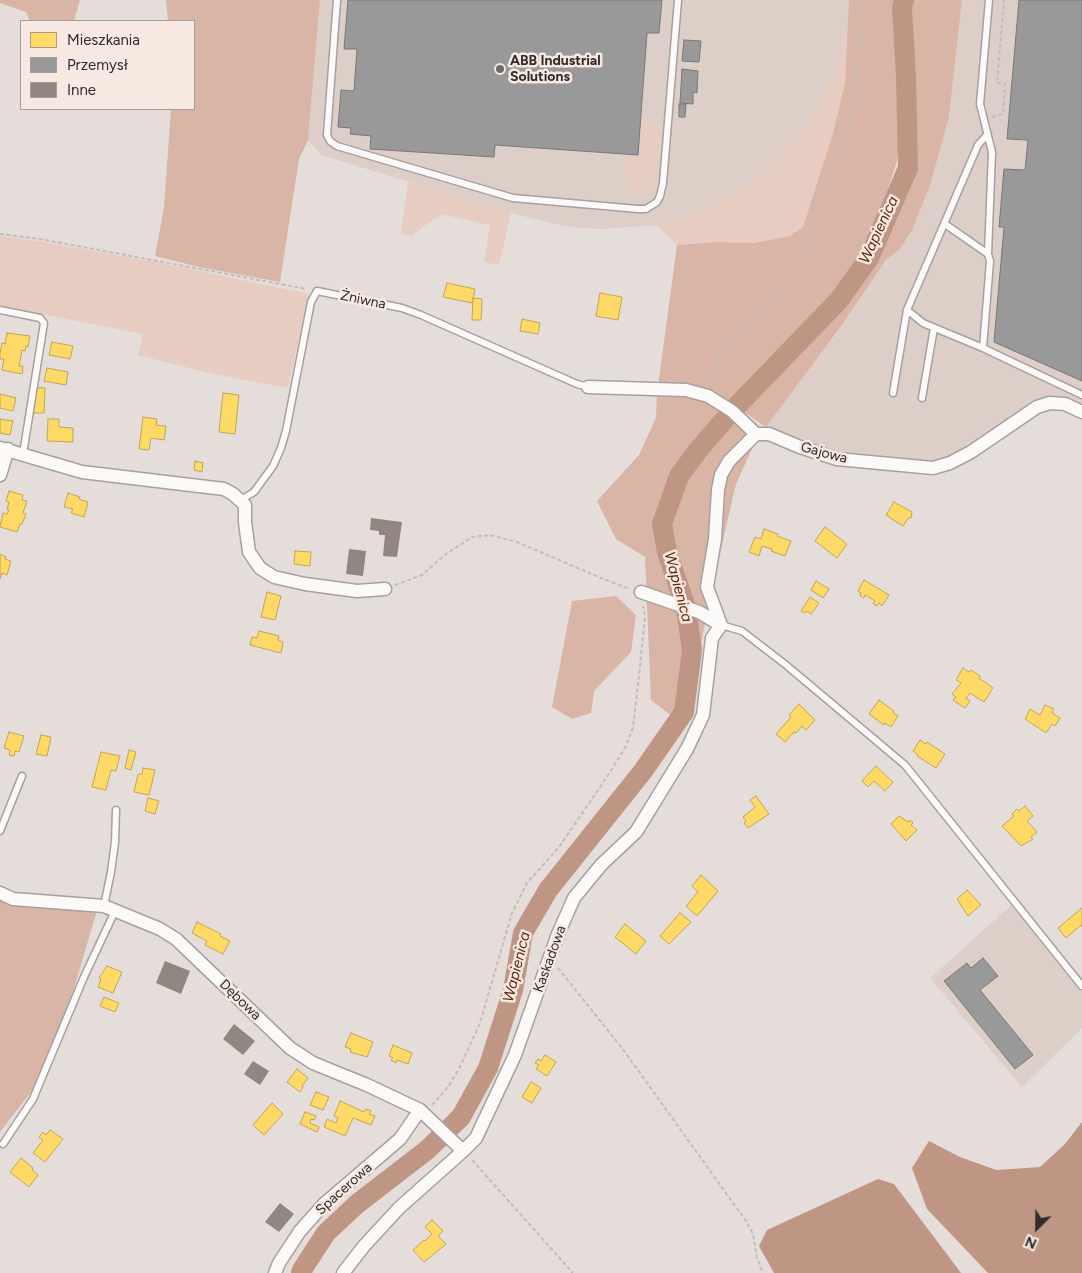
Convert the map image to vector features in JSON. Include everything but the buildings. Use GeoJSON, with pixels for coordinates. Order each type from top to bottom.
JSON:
{"type":"FeatureCollection","features":[{"type":"Feature","properties":{"kind":"street","name":"Żniwna"},"geometry":{"type":"LineString","coordinates":[[588,388],[686,390],[711,398],[732,411],[756,434]]}},
{"type":"Feature","properties":{"kind":"street","name":"Gajowa"},"geometry":{"type":"LineString","coordinates":[[756,434],[769,434],[800,448],[837,460],[933,468],[950,463],[971,452],[1037,407],[1050,403],[1065,404],[1082,412]]}},
{"type":"Feature","properties":{"kind":"street"},"geometry":{"type":"LineString","coordinates":[[720,625],[707,587],[715,539],[718,490],[721,474],[729,461],[756,434]]}},
{"type":"Feature","properties":{"kind":"street"},"geometry":{"type":"LineString","coordinates":[[0,475],[4,448],[82,472],[224,489],[241,500],[245,506],[249,552],[260,568],[274,577],[305,584],[357,591],[385,589]]}},
{"type":"Feature","properties":{"kind":"street"},"geometry":{"type":"LineString","coordinates":[[641,592],[699,612],[720,625]]}},
{"type":"Feature","properties":{"kind":"street","name":"Kaskadowa"},"geometry":{"type":"LineString","coordinates":[[343,1273],[364,1246],[399,1208],[476,1138],[515,1055],[558,934],[574,898],[602,865],[636,832],[687,749],[703,715],[712,638],[720,625]]}},
{"type":"Feature","properties":{"kind":"street","name":"Dębowa"},"geometry":{"type":"LineString","coordinates":[[0,893],[12,899],[109,909],[160,929],[176,940],[290,1048],[314,1063],[367,1085],[425,1115],[463,1151]]}},
{"type":"Feature","properties":{"kind":"street","name":"Spacerowa"},"geometry":{"type":"LineString","coordinates":[[275,1273],[300,1231],[324,1204],[425,1115]]}},
{"type":"Feature","properties":{"kind":"lane"},"geometry":{"type":"LineString","coordinates":[[336,0],[327,135],[330,142],[337,146],[513,198],[646,209],[657,202],[663,183],[678,0]]}},
{"type":"Feature","properties":{"kind":"lane"},"geometry":{"type":"LineString","coordinates":[[982,348],[990,269],[988,254],[992,152],[986,135],[980,104],[989,0]]}},
{"type":"Feature","properties":{"kind":"lane"},"geometry":{"type":"LineString","coordinates":[[893,393],[908,310],[978,145],[986,135]]}},
{"type":"Feature","properties":{"kind":"lane"},"geometry":{"type":"LineString","coordinates":[[945,224],[988,254]]}},
{"type":"Feature","properties":{"kind":"lane"},"geometry":{"type":"LineString","coordinates":[[241,500],[254,492],[282,448],[311,302],[317,291]]}},
{"type":"Feature","properties":{"kind":"lane","name":"Żniwna"},"geometry":{"type":"LineString","coordinates":[[317,291],[393,306],[421,314],[588,388]]}},
{"type":"Feature","properties":{"kind":"lane"},"geometry":{"type":"LineString","coordinates":[[0,310],[40,318],[44,323],[23,454]]}},
{"type":"Feature","properties":{"kind":"lane"},"geometry":{"type":"LineString","coordinates":[[908,310],[914,317],[934,328],[982,348],[1082,395]]}},
{"type":"Feature","properties":{"kind":"lane"},"geometry":{"type":"LineString","coordinates":[[922,398],[934,328]]}},
{"type":"Feature","properties":{"kind":"lane"},"geometry":{"type":"LineString","coordinates":[[720,625],[742,631],[786,665],[905,765],[1082,986]]}},
{"type":"Feature","properties":{"kind":"lane"},"geometry":{"type":"LineString","coordinates":[[0,831],[22,776]]}},
{"type":"Feature","properties":{"kind":"lane"},"geometry":{"type":"LineString","coordinates":[[3,1144],[33,1099],[84,977],[109,909],[116,810]]}},
{"type":"Feature","properties":{"kind":"path"},"geometry":{"type":"LineString","coordinates":[[711,398],[716,355],[732,334],[768,305],[784,276],[798,270],[811,249],[813,208],[846,129],[854,96],[860,41],[860,0]]}},
{"type":"Feature","properties":{"kind":"path"},"geometry":{"type":"LineString","coordinates":[[983,119],[1003,114],[1005,84],[997,83],[1004,0]]}},
{"type":"Feature","properties":{"kind":"path"},"geometry":{"type":"LineString","coordinates":[[0,234],[40,238],[317,291]]}},
{"type":"Feature","properties":{"kind":"path"},"geometry":{"type":"LineString","coordinates":[[385,589],[422,575],[446,554],[472,537],[490,535],[516,542],[600,578],[641,592],[644,617],[633,727],[626,746],[559,847],[527,883],[512,913],[480,1023],[459,1069],[448,1087],[425,1115]]}},
{"type":"Feature","properties":{"kind":"path"},"geometry":{"type":"LineString","coordinates":[[550,958],[622,1048],[746,1220],[753,1234],[757,1258],[763,1273]]}},
{"type":"Feature","properties":{"kind":"path"},"geometry":{"type":"LineString","coordinates":[[463,1151],[573,1273]]}},
{"type":"Feature","properties":{"kind":"shaded area"},"geometry":{"type":"Polygon","coordinates":[[[0,0],[80,0],[74,20],[30,20],[26,12],[0,3],[0,0]]]}},
{"type":"Feature","properties":{"kind":"shaded area"},"geometry":{"type":"Polygon","coordinates":[[[166,0],[320,0],[308,140],[299,159],[280,282],[199,267],[155,256],[164,207],[171,110],[195,110],[195,20],[168,20],[166,0]]]}},
{"type":"Feature","properties":{"kind":"shaded area"},"geometry":{"type":"Polygon","coordinates":[[[320,0],[849,0],[848,31],[838,65],[816,111],[800,134],[776,162],[728,198],[707,208],[656,225],[603,229],[578,228],[511,213],[321,155],[308,140],[320,0]]]}},
{"type":"Feature","properties":{"kind":"shaded area"},"geometry":{"type":"Polygon","coordinates":[[[849,0],[897,0],[895,19],[902,121],[897,161],[882,207],[863,248],[839,289],[726,404],[658,386],[677,245],[717,242],[753,243],[790,236],[803,227],[833,133],[845,83],[849,0]]]}},
{"type":"Feature","properties":{"kind":"shaded area"},"geometry":{"type":"Polygon","coordinates":[[[913,0],[962,0],[949,117],[930,185],[912,230],[900,249],[886,260],[840,328],[766,427],[741,410],[842,308],[874,265],[903,203],[914,168],[916,129],[910,32],[913,0]]]}},
{"type":"Feature","properties":{"kind":"shaded area"},"geometry":{"type":"Polygon","coordinates":[[[962,0],[1082,0],[1082,407],[1042,400],[1028,405],[1013,414],[975,444],[939,462],[852,458],[791,441],[766,427],[840,329],[886,260],[900,249],[949,117],[962,0]]]}},
{"type":"Feature","properties":{"kind":"shaded area"},"geometry":{"type":"Polygon","coordinates":[[[848,31],[845,83],[833,133],[803,227],[790,236],[753,243],[717,242],[677,245],[656,225],[707,208],[728,198],[776,162],[800,134],[816,111],[838,65],[848,31]]]}},
{"type":"Feature","properties":{"kind":"shaded area"},"geometry":{"type":"Polygon","coordinates":[[[641,123],[662,124],[657,178],[651,189],[641,194],[631,190],[625,179],[627,155],[639,156],[641,123]]]}},
{"type":"Feature","properties":{"kind":"shaded area"},"geometry":{"type":"Polygon","coordinates":[[[408,182],[511,213],[499,265],[484,262],[490,225],[441,214],[411,236],[401,233],[408,182]]]}},
{"type":"Feature","properties":{"kind":"shaded area"},"geometry":{"type":"Polygon","coordinates":[[[0,236],[39,241],[166,264],[309,294],[288,388],[214,374],[138,355],[143,334],[0,306],[0,236]]]}},
{"type":"Feature","properties":{"kind":"shaded area"},"geometry":{"type":"Polygon","coordinates":[[[657,391],[707,398],[756,440],[736,484],[712,588],[685,726],[651,700],[645,557],[616,539],[597,501],[639,455],[656,418],[657,391]]]}},
{"type":"Feature","properties":{"kind":"shaded area"},"geometry":{"type":"Polygon","coordinates":[[[616,596],[636,615],[631,652],[594,691],[591,713],[572,719],[552,707],[572,601],[616,596]]]}},
{"type":"Feature","properties":{"kind":"shaded area"},"geometry":{"type":"Polygon","coordinates":[[[0,897],[98,907],[51,1066],[0,1132],[0,897]]]}},
{"type":"Feature","properties":{"kind":"shaded area"},"geometry":{"type":"Polygon","coordinates":[[[1014,903],[1082,989],[1082,1028],[1022,1087],[930,978],[1014,903]]]}},
{"type":"Feature","properties":{"kind":"shaded area"},"geometry":{"type":"Polygon","coordinates":[[[1082,1122],[1082,1273],[988,1273],[927,1209],[912,1168],[929,1141],[960,1157],[996,1170],[1040,1167],[1065,1144],[1082,1122]]]}},
{"type":"Feature","properties":{"kind":"shaded area"},"geometry":{"type":"Polygon","coordinates":[[[878,1179],[894,1184],[961,1273],[774,1273],[759,1246],[767,1230],[878,1179]]]}},
{"type":"Feature","properties":{"kind":"waterway","name":"Wapienica"},"geometry":{"type":"LineString","coordinates":[[301,1273],[326,1233],[357,1204],[427,1150],[461,1117],[488,1068],[513,990],[523,933],[548,890],[643,771],[684,712],[692,650],[686,608],[667,552],[662,524],[679,476],[699,449],[732,411],[839,300],[869,258],[908,168],[902,8],[904,0]]}},
{"type":"Feature","properties":{"kind":"place","name":"ABB Industrial Solutions"},"geometry":{"type":"Point","coordinates":[500,69]}}]}
